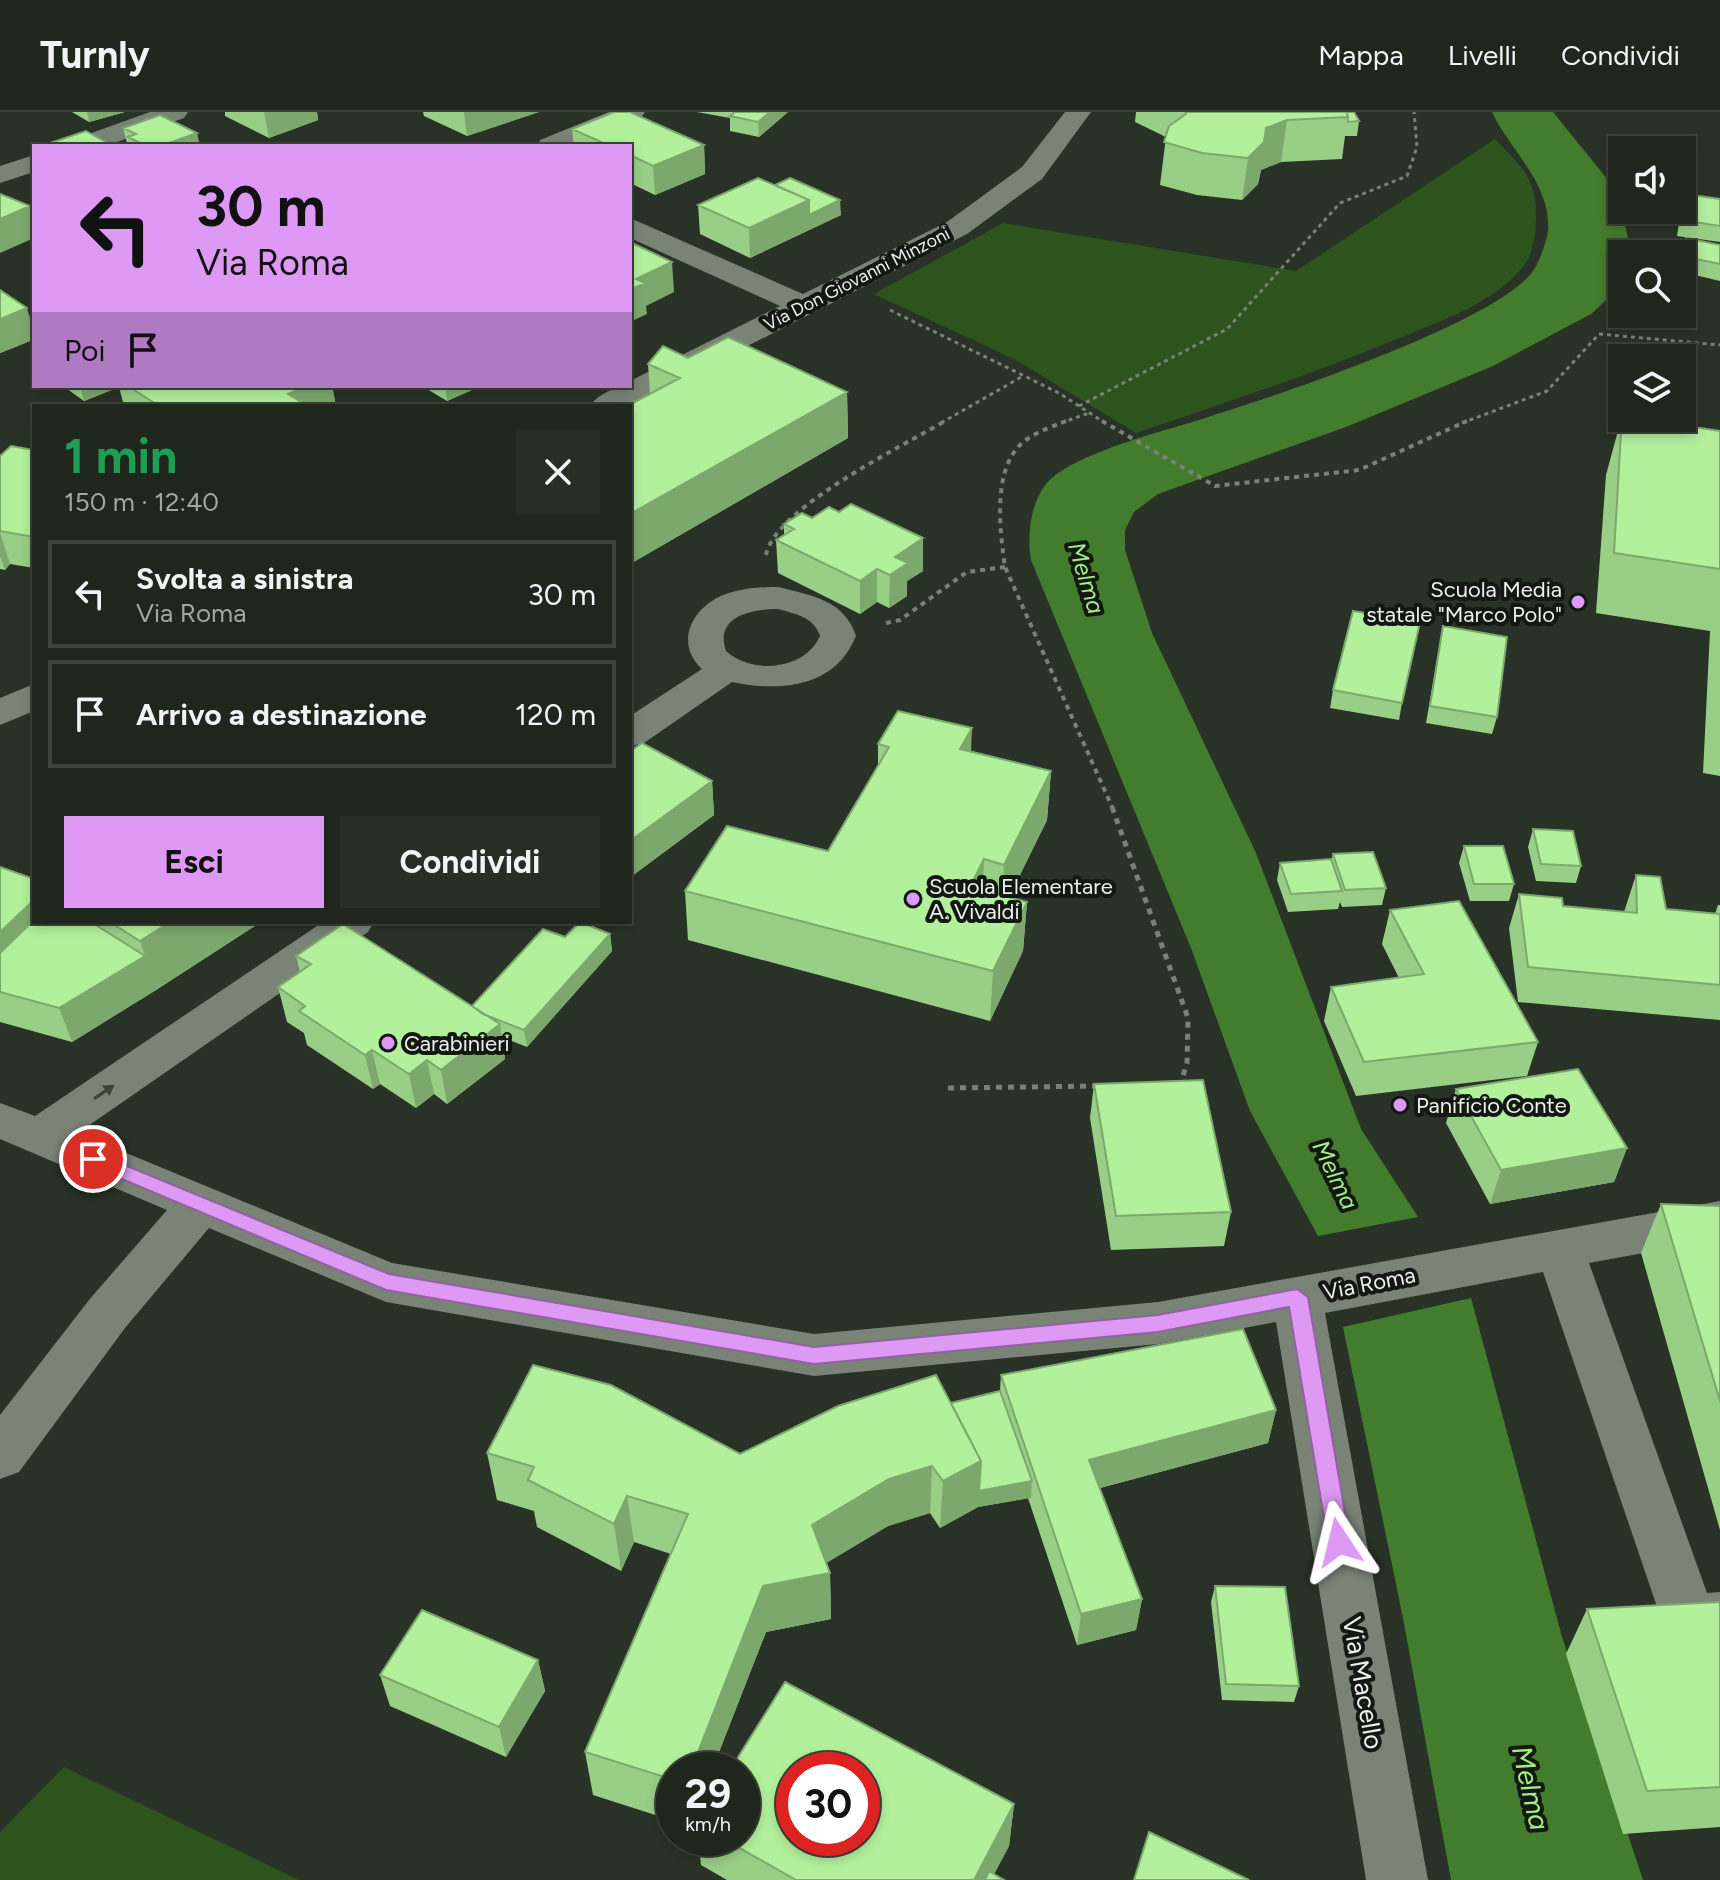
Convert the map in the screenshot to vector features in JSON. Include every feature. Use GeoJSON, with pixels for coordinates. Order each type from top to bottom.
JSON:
{"type":"FeatureCollection","features":[{"type":"Feature","properties":{"kind":"street"},"geometry":{"type":"LineString","coordinates":[[87,144],[175,112]]}},
{"type":"Feature","properties":{"kind":"street"},"geometry":{"type":"LineString","coordinates":[[554,144],[632,112]]}},
{"type":"Feature","properties":{"kind":"street","name":"Via Don Giovanni Minzoni"},"geometry":{"type":"LineString","coordinates":[[610,404],[957,228],[1032,173],[1078,112]]}},
{"type":"Feature","properties":{"kind":"street"},"geometry":{"type":"LineString","coordinates":[[0,175],[32,164]]}},
{"type":"Feature","properties":{"kind":"street"},"geometry":{"type":"LineString","coordinates":[[632,228],[804,306]]}},
{"type":"Feature","properties":{"kind":"street"},"geometry":{"type":"LineString","coordinates":[[779,598],[817,607],[832,618],[838,631],[838,645],[829,658],[793,676],[758,677],[726,669],[712,659],[704,647],[703,634],[709,622],[721,611],[758,599],[779,598]]}},
{"type":"Feature","properties":{"kind":"street"},"geometry":{"type":"LineString","coordinates":[[633,728],[726,669]]}},
{"type":"Feature","properties":{"kind":"street"},"geometry":{"type":"LineString","coordinates":[[0,713],[32,697]]}},
{"type":"Feature","properties":{"kind":"street"},"geometry":{"type":"LineString","coordinates":[[20,1128],[350,924]]}},
{"type":"Feature","properties":{"kind":"street","name":"Via Roma"},"geometry":{"type":"LineString","coordinates":[[20,1128],[386,1282],[814,1355],[1158,1323],[1559,1247],[1720,1220]]}},
{"type":"Feature","properties":{"kind":"street"},"geometry":{"type":"LineString","coordinates":[[0,1456],[107,1314],[201,1204]]}},
{"type":"Feature","properties":{"kind":"street"},"geometry":{"type":"LineString","coordinates":[[1559,1247],[1688,1621],[1720,1618]]}},
{"type":"Feature","properties":{"kind":"street","name":"Via Macello"},"geometry":{"type":"LineString","coordinates":[[1297,1297],[1397,1880]]}},
{"type":"Feature","properties":{"kind":"path"},"geometry":{"type":"LineString","coordinates":[[1079,406],[1227,329],[1340,203],[1392,185],[1407,176],[1417,147],[1414,112]]}},
{"type":"Feature","properties":{"kind":"path"},"geometry":{"type":"LineString","coordinates":[[877,304],[1024,376],[1215,486],[1359,470],[1450,428],[1547,391],[1599,334],[1720,345]]}},
{"type":"Feature","properties":{"kind":"path"},"geometry":{"type":"LineString","coordinates":[[758,599],[768,544],[813,498],[1024,376]]}},
{"type":"Feature","properties":{"kind":"path"},"geometry":{"type":"LineString","coordinates":[[1089,413],[1035,435],[1018,447],[1005,472],[1000,536],[1005,567],[1115,813],[1188,1018],[1187,1063],[1181,1085],[1165,1085]]}},
{"type":"Feature","properties":{"kind":"path"},"geometry":{"type":"LineString","coordinates":[[838,631],[900,620],[967,572],[1005,567]]}},
{"type":"Feature","properties":{"kind":"path"},"geometry":{"type":"LineString","coordinates":[[948,1088],[1103,1086]]}},
{"type":"Feature","properties":{"kind":"shaded area"},"geometry":{"type":"Polygon","coordinates":[[[1495,139],[1526,173],[1534,195],[1536,216],[1529,257],[1513,278],[1484,300],[1450,317],[1269,388],[1136,433],[1016,360],[874,294],[1003,223],[1296,271],[1495,139]]]}},
{"type":"Feature","properties":{"kind":"shaded area"},"geometry":{"type":"Polygon","coordinates":[[[64,1767],[299,1880],[0,1880],[0,1832],[64,1767]]]}},
{"type":"Feature","properties":{"kind":"water","name":"Melma"},"geometry":{"type":"Polygon","coordinates":[[[1492,112],[1553,112],[1608,180],[1608,224],[1625,224],[1628,238],[1608,240],[1608,298],[1591,314],[1493,366],[1346,427],[1158,494],[1134,512],[1125,530],[1125,550],[1152,633],[1256,853],[1361,1129],[1418,1217],[1318,1236],[1250,1111],[1191,948],[1031,560],[1031,520],[1036,501],[1046,484],[1058,473],[1096,453],[1234,409],[1379,357],[1475,313],[1511,291],[1538,263],[1548,231],[1547,214],[1537,183],[1492,112]]]}},
{"type":"Feature","properties":{"kind":"water","name":"Melma"},"geometry":{"type":"Polygon","coordinates":[[[1471,1298],[1562,1637],[1643,1880],[1451,1880],[1403,1618],[1343,1327],[1471,1298]]]}},
{"type":"Feature","properties":{"kind":"building"},"geometry":{"type":"Polygon","coordinates":[[[614,112],[630,112],[704,145],[653,166],[632,156],[632,144],[606,144],[572,129],[614,112]]]}},
{"type":"Feature","properties":{"kind":"building"},"geometry":{"type":"Polygon","coordinates":[[[735,112],[770,112],[758,122],[730,116],[735,112]]]}},
{"type":"Feature","properties":{"kind":"building"},"geometry":{"type":"Polygon","coordinates":[[[1185,112],[1347,112],[1348,117],[1287,120],[1266,128],[1264,142],[1248,158],[1202,153],[1164,142],[1169,126],[1185,112]]]}},
{"type":"Feature","properties":{"kind":"building"},"geometry":{"type":"Polygon","coordinates":[[[1347,112],[1354,112],[1359,121],[1348,122],[1347,112]]]}},
{"type":"Feature","properties":{"kind":"building"},"geometry":{"type":"Polygon","coordinates":[[[160,115],[197,133],[167,144],[142,144],[128,137],[136,134],[123,128],[160,115]]]}},
{"type":"Feature","properties":{"kind":"building"},"geometry":{"type":"Polygon","coordinates":[[[86,131],[109,144],[47,144],[86,131]]]}},
{"type":"Feature","properties":{"kind":"building"},"geometry":{"type":"Polygon","coordinates":[[[758,178],[809,200],[749,228],[698,205],[758,178]]]}},
{"type":"Feature","properties":{"kind":"building"},"geometry":{"type":"Polygon","coordinates":[[[790,178],[840,200],[809,215],[809,200],[775,185],[790,178]]]}},
{"type":"Feature","properties":{"kind":"building"},"geometry":{"type":"Polygon","coordinates":[[[0,194],[30,206],[0,219],[0,194]]]}},
{"type":"Feature","properties":{"kind":"building"},"geometry":{"type":"Polygon","coordinates":[[[1696,196],[1720,199],[1720,226],[1696,222],[1696,196]]]}},
{"type":"Feature","properties":{"kind":"building"},"geometry":{"type":"Polygon","coordinates":[[[1696,240],[1720,245],[1720,264],[1696,259],[1696,240]]]}},
{"type":"Feature","properties":{"kind":"building"},"geometry":{"type":"Polygon","coordinates":[[[632,243],[672,262],[636,279],[645,283],[632,289],[632,243]]]}},
{"type":"Feature","properties":{"kind":"building"},"geometry":{"type":"Polygon","coordinates":[[[0,290],[27,308],[0,319],[0,290]]]}},
{"type":"Feature","properties":{"kind":"building"},"geometry":{"type":"Polygon","coordinates":[[[728,337],[847,392],[632,513],[631,404],[680,378],[648,364],[663,346],[688,358],[728,337]]]}},
{"type":"Feature","properties":{"kind":"building"},"geometry":{"type":"Polygon","coordinates":[[[131,388],[302,388],[288,394],[305,404],[156,404],[131,388]]]}},
{"type":"Feature","properties":{"kind":"building"},"geometry":{"type":"Polygon","coordinates":[[[1696,427],[1720,431],[1720,569],[1614,553],[1621,432],[1696,432],[1696,427]]]}},
{"type":"Feature","properties":{"kind":"building"},"geometry":{"type":"Polygon","coordinates":[[[11,446],[32,450],[32,537],[0,531],[0,456],[11,446]]]}},
{"type":"Feature","properties":{"kind":"building"},"geometry":{"type":"Polygon","coordinates":[[[851,504],[923,538],[895,557],[908,563],[890,575],[877,569],[860,581],[776,540],[794,529],[784,524],[802,513],[812,518],[829,507],[839,512],[851,504]]]}},
{"type":"Feature","properties":{"kind":"building"},"geometry":{"type":"Polygon","coordinates":[[[1353,611],[1420,622],[1402,703],[1333,690],[1353,611]]]}},
{"type":"Feature","properties":{"kind":"building"},"geometry":{"type":"Polygon","coordinates":[[[1443,626],[1507,637],[1497,717],[1430,706],[1443,626]]]}},
{"type":"Feature","properties":{"kind":"building"},"geometry":{"type":"Polygon","coordinates":[[[898,711],[972,728],[960,749],[1051,771],[1004,865],[984,859],[970,887],[1027,902],[993,971],[685,891],[727,826],[828,851],[889,747],[878,744],[898,711]]]}},
{"type":"Feature","properties":{"kind":"building"},"geometry":{"type":"Polygon","coordinates":[[[642,743],[712,781],[632,840],[632,750],[642,743]]]}},
{"type":"Feature","properties":{"kind":"building"},"geometry":{"type":"Polygon","coordinates":[[[1533,829],[1573,831],[1581,866],[1541,864],[1533,829]]]}},
{"type":"Feature","properties":{"kind":"building"},"geometry":{"type":"Polygon","coordinates":[[[1464,846],[1503,846],[1514,884],[1474,884],[1464,846]]]}},
{"type":"Feature","properties":{"kind":"building"},"geometry":{"type":"Polygon","coordinates":[[[1373,852],[1386,888],[1345,890],[1333,854],[1373,852]]]}},
{"type":"Feature","properties":{"kind":"building"},"geometry":{"type":"Polygon","coordinates":[[[1331,859],[1342,891],[1291,894],[1280,863],[1331,859]]]}},
{"type":"Feature","properties":{"kind":"building"},"geometry":{"type":"Polygon","coordinates":[[[0,867],[32,878],[32,902],[0,932],[0,867]]]}},
{"type":"Feature","properties":{"kind":"building"},"geometry":{"type":"Polygon","coordinates":[[[1636,875],[1660,877],[1666,909],[1720,914],[1720,985],[1528,967],[1519,894],[1562,898],[1563,906],[1637,913],[1636,875]]]}},
{"type":"Feature","properties":{"kind":"building"},"geometry":{"type":"Polygon","coordinates":[[[1459,901],[1538,1042],[1364,1062],[1331,987],[1424,974],[1390,910],[1459,901]]]}},
{"type":"Feature","properties":{"kind":"building"},"geometry":{"type":"Polygon","coordinates":[[[32,922],[94,924],[145,956],[59,1008],[0,992],[0,953],[32,922]]]}},
{"type":"Feature","properties":{"kind":"building"},"geometry":{"type":"Polygon","coordinates":[[[113,924],[167,924],[140,941],[113,924]]]}},
{"type":"Feature","properties":{"kind":"building"},"geometry":{"type":"Polygon","coordinates":[[[343,924],[500,1024],[441,1070],[427,1060],[409,1074],[372,1050],[365,1055],[299,1011],[305,1006],[278,987],[311,964],[296,956],[343,924]]]}},
{"type":"Feature","properties":{"kind":"building"},"geometry":{"type":"Polygon","coordinates":[[[578,924],[610,934],[524,1030],[483,1014],[472,1006],[543,929],[565,937],[578,924]]]}},
{"type":"Feature","properties":{"kind":"building"},"geometry":{"type":"Polygon","coordinates":[[[1578,1069],[1627,1148],[1501,1170],[1456,1089],[1578,1069]]]}},
{"type":"Feature","properties":{"kind":"building"},"geometry":{"type":"Polygon","coordinates":[[[1203,1080],[1231,1212],[1116,1216],[1094,1084],[1203,1080]]]}},
{"type":"Feature","properties":{"kind":"building"},"geometry":{"type":"Polygon","coordinates":[[[1661,1204],[1720,1206],[1720,1401],[1661,1204]]]}},
{"type":"Feature","properties":{"kind":"building"},"geometry":{"type":"Polygon","coordinates":[[[1243,1329],[1276,1410],[1089,1460],[1142,1599],[1081,1614],[1001,1375],[1243,1329]]]}},
{"type":"Feature","properties":{"kind":"building"},"geometry":{"type":"Polygon","coordinates":[[[533,1365],[611,1385],[740,1454],[838,1406],[936,1375],[981,1461],[943,1481],[932,1466],[889,1479],[812,1525],[830,1573],[763,1586],[698,1752],[656,1752],[656,1774],[585,1752],[688,1514],[627,1496],[614,1524],[528,1480],[534,1467],[487,1453],[533,1365]]]}},
{"type":"Feature","properties":{"kind":"building"},"geometry":{"type":"Polygon","coordinates":[[[1000,1391],[1032,1481],[979,1491],[981,1461],[951,1403],[1000,1391]]]}},
{"type":"Feature","properties":{"kind":"building"},"geometry":{"type":"Polygon","coordinates":[[[1215,1586],[1285,1587],[1299,1686],[1226,1684],[1215,1586]]]}},
{"type":"Feature","properties":{"kind":"building"},"geometry":{"type":"Polygon","coordinates":[[[1720,1602],[1720,1787],[1647,1791],[1587,1609],[1720,1602]]]}},
{"type":"Feature","properties":{"kind":"building"},"geometry":{"type":"Polygon","coordinates":[[[422,1610],[538,1660],[499,1727],[380,1675],[422,1610]]]}},
{"type":"Feature","properties":{"kind":"building"},"geometry":{"type":"Polygon","coordinates":[[[785,1682],[1014,1804],[974,1880],[796,1880],[754,1856],[760,1856],[760,1752],[741,1752],[785,1682]]]}},
{"type":"Feature","properties":{"kind":"building"},"geometry":{"type":"Polygon","coordinates":[[[1149,1832],[1249,1880],[1134,1880],[1149,1832]]]}},
{"type":"Feature","properties":{"kind":"building"},"geometry":{"type":"Polygon","coordinates":[[[989,1871],[1004,1880],[985,1880],[989,1871]]]}},
{"type":"Feature","properties":{"kind":"place","name":"Scuola Media statale \"Marco Polo\""},"geometry":{"type":"Point","coordinates":[1578,602]}},
{"type":"Feature","properties":{"kind":"place","name":"Scuola Elementare A. Vivaldi"},"geometry":{"type":"Point","coordinates":[913,899]}},
{"type":"Feature","properties":{"kind":"place","name":"Carabinieri"},"geometry":{"type":"Point","coordinates":[388,1043]}},
{"type":"Feature","properties":{"kind":"place","name":"Panificio Conte"},"geometry":{"type":"Point","coordinates":[1400,1105]}},
{"type":"Feature","properties":{"kind":"route"},"geometry":{"type":"LineString","coordinates":[[93,1159],[386,1282],[814,1355],[1158,1323],[1297,1297],[1339,1542]]}}]}
